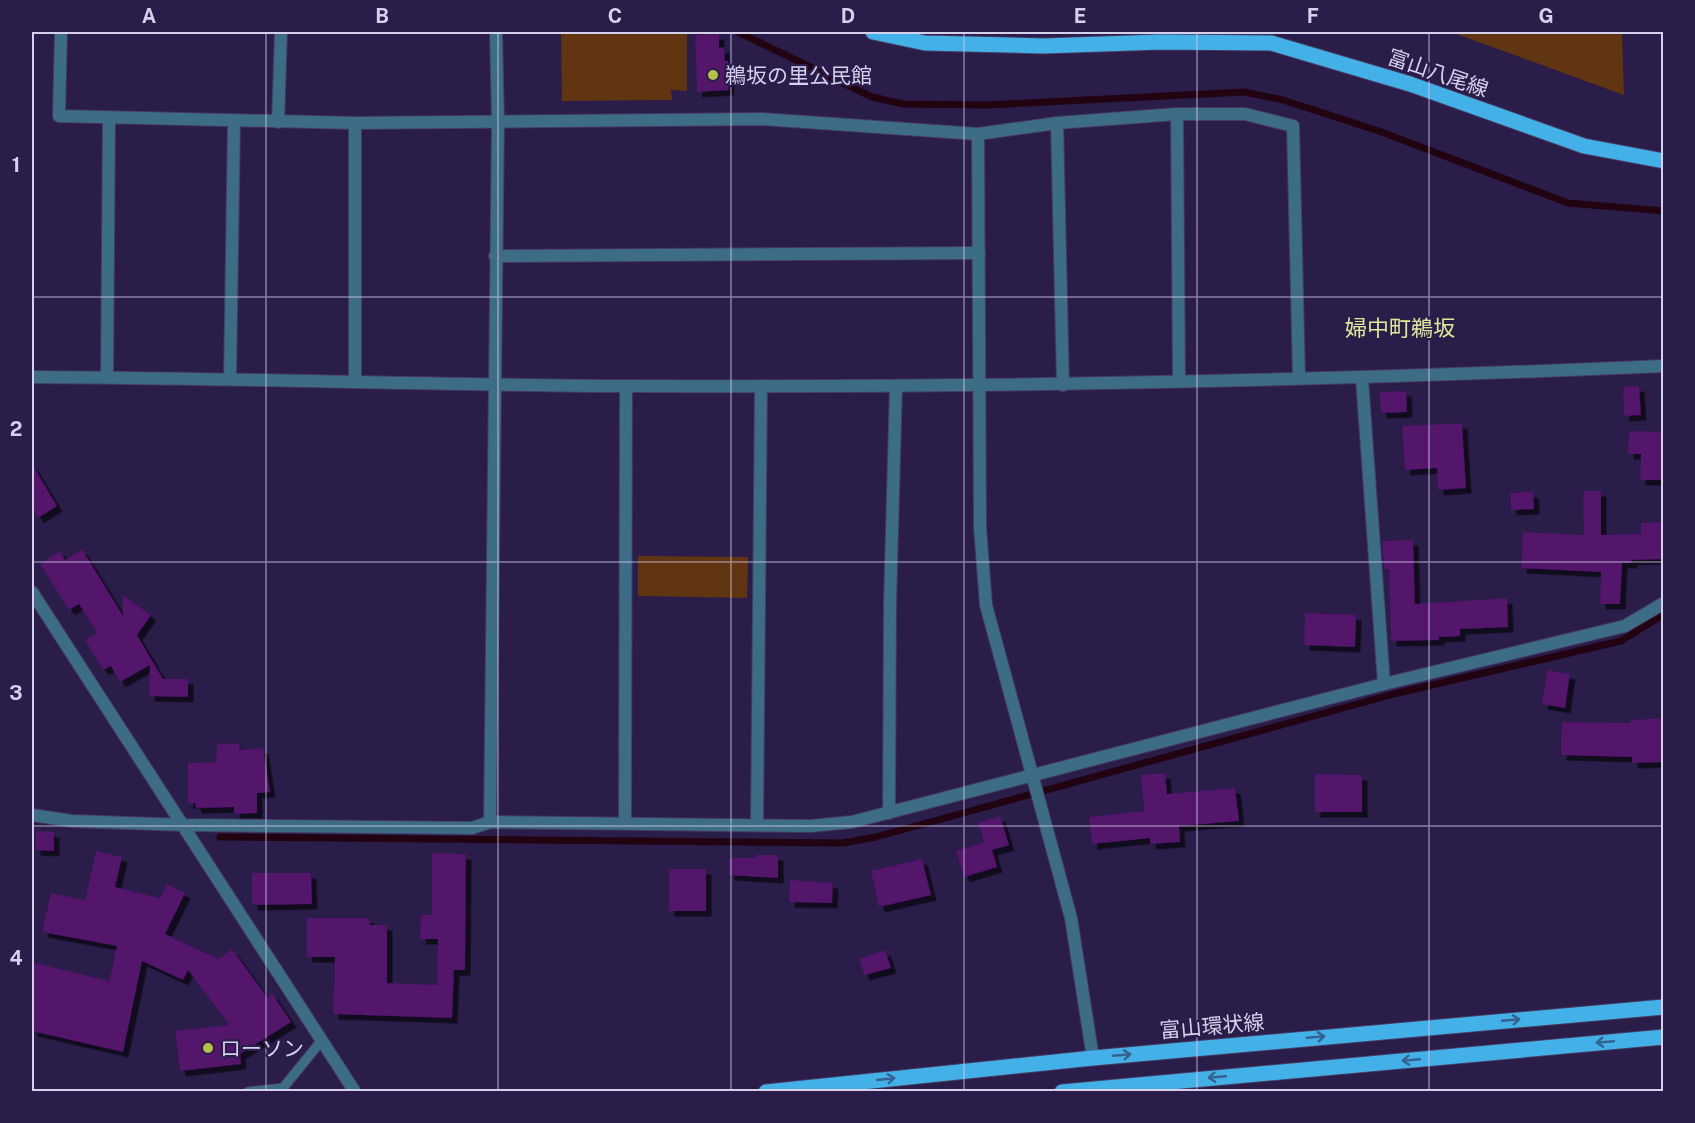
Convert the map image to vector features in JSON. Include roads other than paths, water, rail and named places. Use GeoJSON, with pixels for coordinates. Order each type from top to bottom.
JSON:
{"type":"FeatureCollection","features":[{"type":"Feature","properties":{"kind":"main road","name":"富山八尾線"},"geometry":{"type":"LineString","coordinates":[[873,32],[925,43],[1043,46],[1161,42],[1271,43],[1410,84],[1584,146],[1664,161]]}},
{"type":"Feature","properties":{"kind":"main road","name":"富山環状線"},"geometry":{"type":"LineString","coordinates":[[765,1092],[1093,1058],[1664,1006]]}},
{"type":"Feature","properties":{"kind":"main road"},"geometry":{"type":"LineString","coordinates":[[1062,1092],[1664,1037]]}},
{"type":"Feature","properties":{"kind":"street"},"geometry":{"type":"LineString","coordinates":[[61,32],[59,116],[234,122],[355,123],[762,119],[978,134],[1057,123],[1178,114],[1245,114],[1293,126],[1299,377]]}},
{"type":"Feature","properties":{"kind":"street"},"geometry":{"type":"LineString","coordinates":[[278,122],[281,32]]}},
{"type":"Feature","properties":{"kind":"street"},"geometry":{"type":"LineString","coordinates":[[490,822],[498,121],[496,32]]}},
{"type":"Feature","properties":{"kind":"street"},"geometry":{"type":"LineString","coordinates":[[1178,114],[1179,381]]}},
{"type":"Feature","properties":{"kind":"street"},"geometry":{"type":"LineString","coordinates":[[107,378],[110,118]]}},
{"type":"Feature","properties":{"kind":"street"},"geometry":{"type":"LineString","coordinates":[[230,379],[234,122]]}},
{"type":"Feature","properties":{"kind":"street"},"geometry":{"type":"LineString","coordinates":[[355,123],[355,380]]}},
{"type":"Feature","properties":{"kind":"street"},"geometry":{"type":"LineString","coordinates":[[1057,123],[1063,385]]}},
{"type":"Feature","properties":{"kind":"street"},"geometry":{"type":"LineString","coordinates":[[978,134],[980,527],[986,605],[1071,918],[1093,1058]]}},
{"type":"Feature","properties":{"kind":"street"},"geometry":{"type":"LineString","coordinates":[[1584,146],[1620,159],[1664,168]]}},
{"type":"Feature","properties":{"kind":"street"},"geometry":{"type":"LineString","coordinates":[[495,256],[979,252]]}},
{"type":"Feature","properties":{"kind":"street"},"geometry":{"type":"LineString","coordinates":[[32,377],[355,380],[626,386],[1063,385],[1299,377],[1362,379],[1664,366]]}},
{"type":"Feature","properties":{"kind":"street"},"geometry":{"type":"LineString","coordinates":[[1362,379],[1384,684]]}},
{"type":"Feature","properties":{"kind":"street"},"geometry":{"type":"LineString","coordinates":[[625,823],[626,386]]}},
{"type":"Feature","properties":{"kind":"street"},"geometry":{"type":"LineString","coordinates":[[757,825],[761,386]]}},
{"type":"Feature","properties":{"kind":"street"},"geometry":{"type":"LineString","coordinates":[[889,813],[890,603],[896,386]]}},
{"type":"Feature","properties":{"kind":"street"},"geometry":{"type":"LineString","coordinates":[[32,592],[355,1092]]}},
{"type":"Feature","properties":{"kind":"street"},"geometry":{"type":"LineString","coordinates":[[32,815],[72,821],[184,825],[472,828],[490,822],[810,826],[852,822],[1384,684],[1625,626],[1664,603]]}},
{"type":"Feature","properties":{"kind":"lane"},"geometry":{"type":"LineString","coordinates":[[248,1092],[283,1088],[322,1040]]}},
{"type":"Feature","properties":{"kind":"waterway"},"geometry":{"type":"LineString","coordinates":[[738,32],[872,97],[903,104],[987,105],[1244,92],[1283,100],[1379,131],[1568,203],[1664,211]]}},
{"type":"Feature","properties":{"kind":"waterway"},"geometry":{"type":"LineString","coordinates":[[220,837],[843,843],[876,837],[1394,694],[1621,641],[1664,614]]}},
{"type":"Feature","properties":{"kind":"place","name":"鵜坂の里公民館"},"geometry":{"type":"Point","coordinates":[713,75]}},
{"type":"Feature","properties":{"kind":"place","name":"ローソン"},"geometry":{"type":"Point","coordinates":[208,1048]}},
{"type":"Feature","properties":{"kind":"district","name":"婦中町鵜坂"},"geometry":{"type":"Point","coordinates":[1400,328]}}]}
